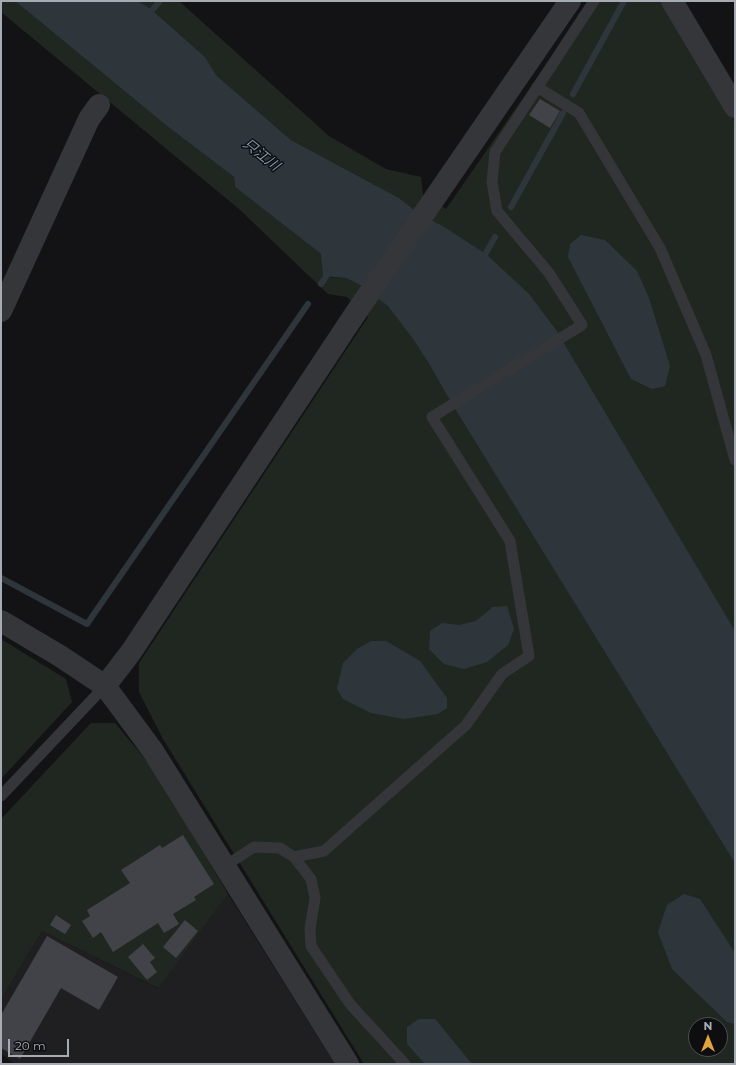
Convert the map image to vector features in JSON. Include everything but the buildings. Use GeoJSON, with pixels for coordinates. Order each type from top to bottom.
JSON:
{"type":"FeatureCollection","features":[{"type":"Feature","properties":{"kind":"street"},"geometry":{"type":"LineString","coordinates":[[105,686],[131,652],[355,314],[437,197],[570,1]]}},
{"type":"Feature","properties":{"kind":"street"},"geometry":{"type":"LineString","coordinates":[[672,1],[735,107]]}},
{"type":"Feature","properties":{"kind":"street"},"geometry":{"type":"LineString","coordinates":[[1,311],[89,119],[99,105]]}},
{"type":"Feature","properties":{"kind":"street"},"geometry":{"type":"LineString","coordinates":[[1,621],[60,656],[105,686],[153,751],[348,1064]]}},
{"type":"Feature","properties":{"kind":"lane"},"geometry":{"type":"LineString","coordinates":[[294,857],[324,851],[466,725],[502,674],[529,656],[510,541],[432,417],[582,325],[549,273],[497,211],[492,182],[495,152],[594,1]]}},
{"type":"Feature","properties":{"kind":"lane"},"geometry":{"type":"LineString","coordinates":[[537,87],[579,113],[660,248],[706,355],[735,460]]}},
{"type":"Feature","properties":{"kind":"lane"},"geometry":{"type":"LineString","coordinates":[[1,796],[105,686]]}},
{"type":"Feature","properties":{"kind":"lane"},"geometry":{"type":"LineString","coordinates":[[225,866],[254,847],[280,848],[294,857],[311,879],[315,898],[310,928],[311,946],[350,1004],[406,1064]]}},
{"type":"Feature","properties":{"kind":"shaded area"},"geometry":{"type":"Polygon","coordinates":[[[1,1],[15,1],[167,126],[234,177],[235,187],[321,254],[327,277],[346,278],[362,286],[417,212],[399,198],[291,140],[217,76],[205,57],[151,9],[138,1],[179,1],[329,136],[386,169],[421,177],[423,195],[446,209],[590,1],[661,1],[735,122],[735,1064],[364,1064],[163,739],[139,692],[139,663],[368,317],[347,297],[328,294],[239,209],[1,12],[1,1]]]}},
{"type":"Feature","properties":{"kind":"shaded area"},"geometry":{"type":"Polygon","coordinates":[[[1,639],[66,679],[72,702],[1,779],[1,639]]]}},
{"type":"Feature","properties":{"kind":"shaded area"},"geometry":{"type":"Polygon","coordinates":[[[91,723],[115,723],[155,771],[228,894],[158,988],[42,931],[1,999],[1,819],[91,723]]]}},
{"type":"Feature","properties":{"kind":"shaded area"},"geometry":{"type":"Polygon","coordinates":[[[228,894],[335,1064],[14,1064],[1,1053],[1,999],[42,931],[157,988],[228,894]]]}},
{"type":"Feature","properties":{"kind":"water","name":"只江川"},"geometry":{"type":"Polygon","coordinates":[[[15,1],[138,1],[151,9],[205,57],[217,76],[291,140],[399,198],[417,212],[444,227],[486,254],[529,294],[556,330],[735,631],[735,863],[451,402],[430,365],[414,340],[388,306],[362,286],[346,278],[323,276],[321,254],[235,187],[234,177],[167,126],[15,1]]]}},
{"type":"Feature","properties":{"kind":"water"},"geometry":{"type":"Polygon","coordinates":[[[581,235],[605,240],[637,271],[649,298],[670,366],[665,386],[652,389],[631,379],[568,257],[570,244],[581,235]]]}},
{"type":"Feature","properties":{"kind":"water"},"geometry":{"type":"Polygon","coordinates":[[[507,606],[514,629],[508,645],[487,662],[464,669],[444,664],[429,649],[430,631],[442,623],[459,625],[476,621],[493,607],[507,606]]]}},
{"type":"Feature","properties":{"kind":"water"},"geometry":{"type":"Polygon","coordinates":[[[371,641],[386,641],[420,661],[447,698],[447,708],[438,714],[404,719],[371,713],[343,699],[337,689],[343,663],[357,649],[371,641]]]}},
{"type":"Feature","properties":{"kind":"water"},"geometry":{"type":"Polygon","coordinates":[[[684,894],[700,899],[735,953],[735,1024],[728,1022],[728,1017],[722,1017],[672,969],[658,932],[667,905],[684,894]]]}},
{"type":"Feature","properties":{"kind":"water"},"geometry":{"type":"Polygon","coordinates":[[[419,1019],[435,1019],[472,1064],[425,1064],[407,1044],[407,1027],[419,1019]]]}},
{"type":"Feature","properties":{"kind":"waterway"},"geometry":{"type":"LineString","coordinates":[[147,16],[160,1]]}},
{"type":"Feature","properties":{"kind":"waterway"},"geometry":{"type":"LineString","coordinates":[[573,94],[624,1]]}},
{"type":"Feature","properties":{"kind":"waterway"},"geometry":{"type":"LineString","coordinates":[[511,207],[563,113]]}},
{"type":"Feature","properties":{"kind":"waterway"},"geometry":{"type":"LineString","coordinates":[[482,260],[495,237]]}},
{"type":"Feature","properties":{"kind":"waterway"},"geometry":{"type":"LineString","coordinates":[[321,284],[330,271]]}},
{"type":"Feature","properties":{"kind":"waterway"},"geometry":{"type":"LineString","coordinates":[[1,578],[87,624],[308,304]]}}]}
